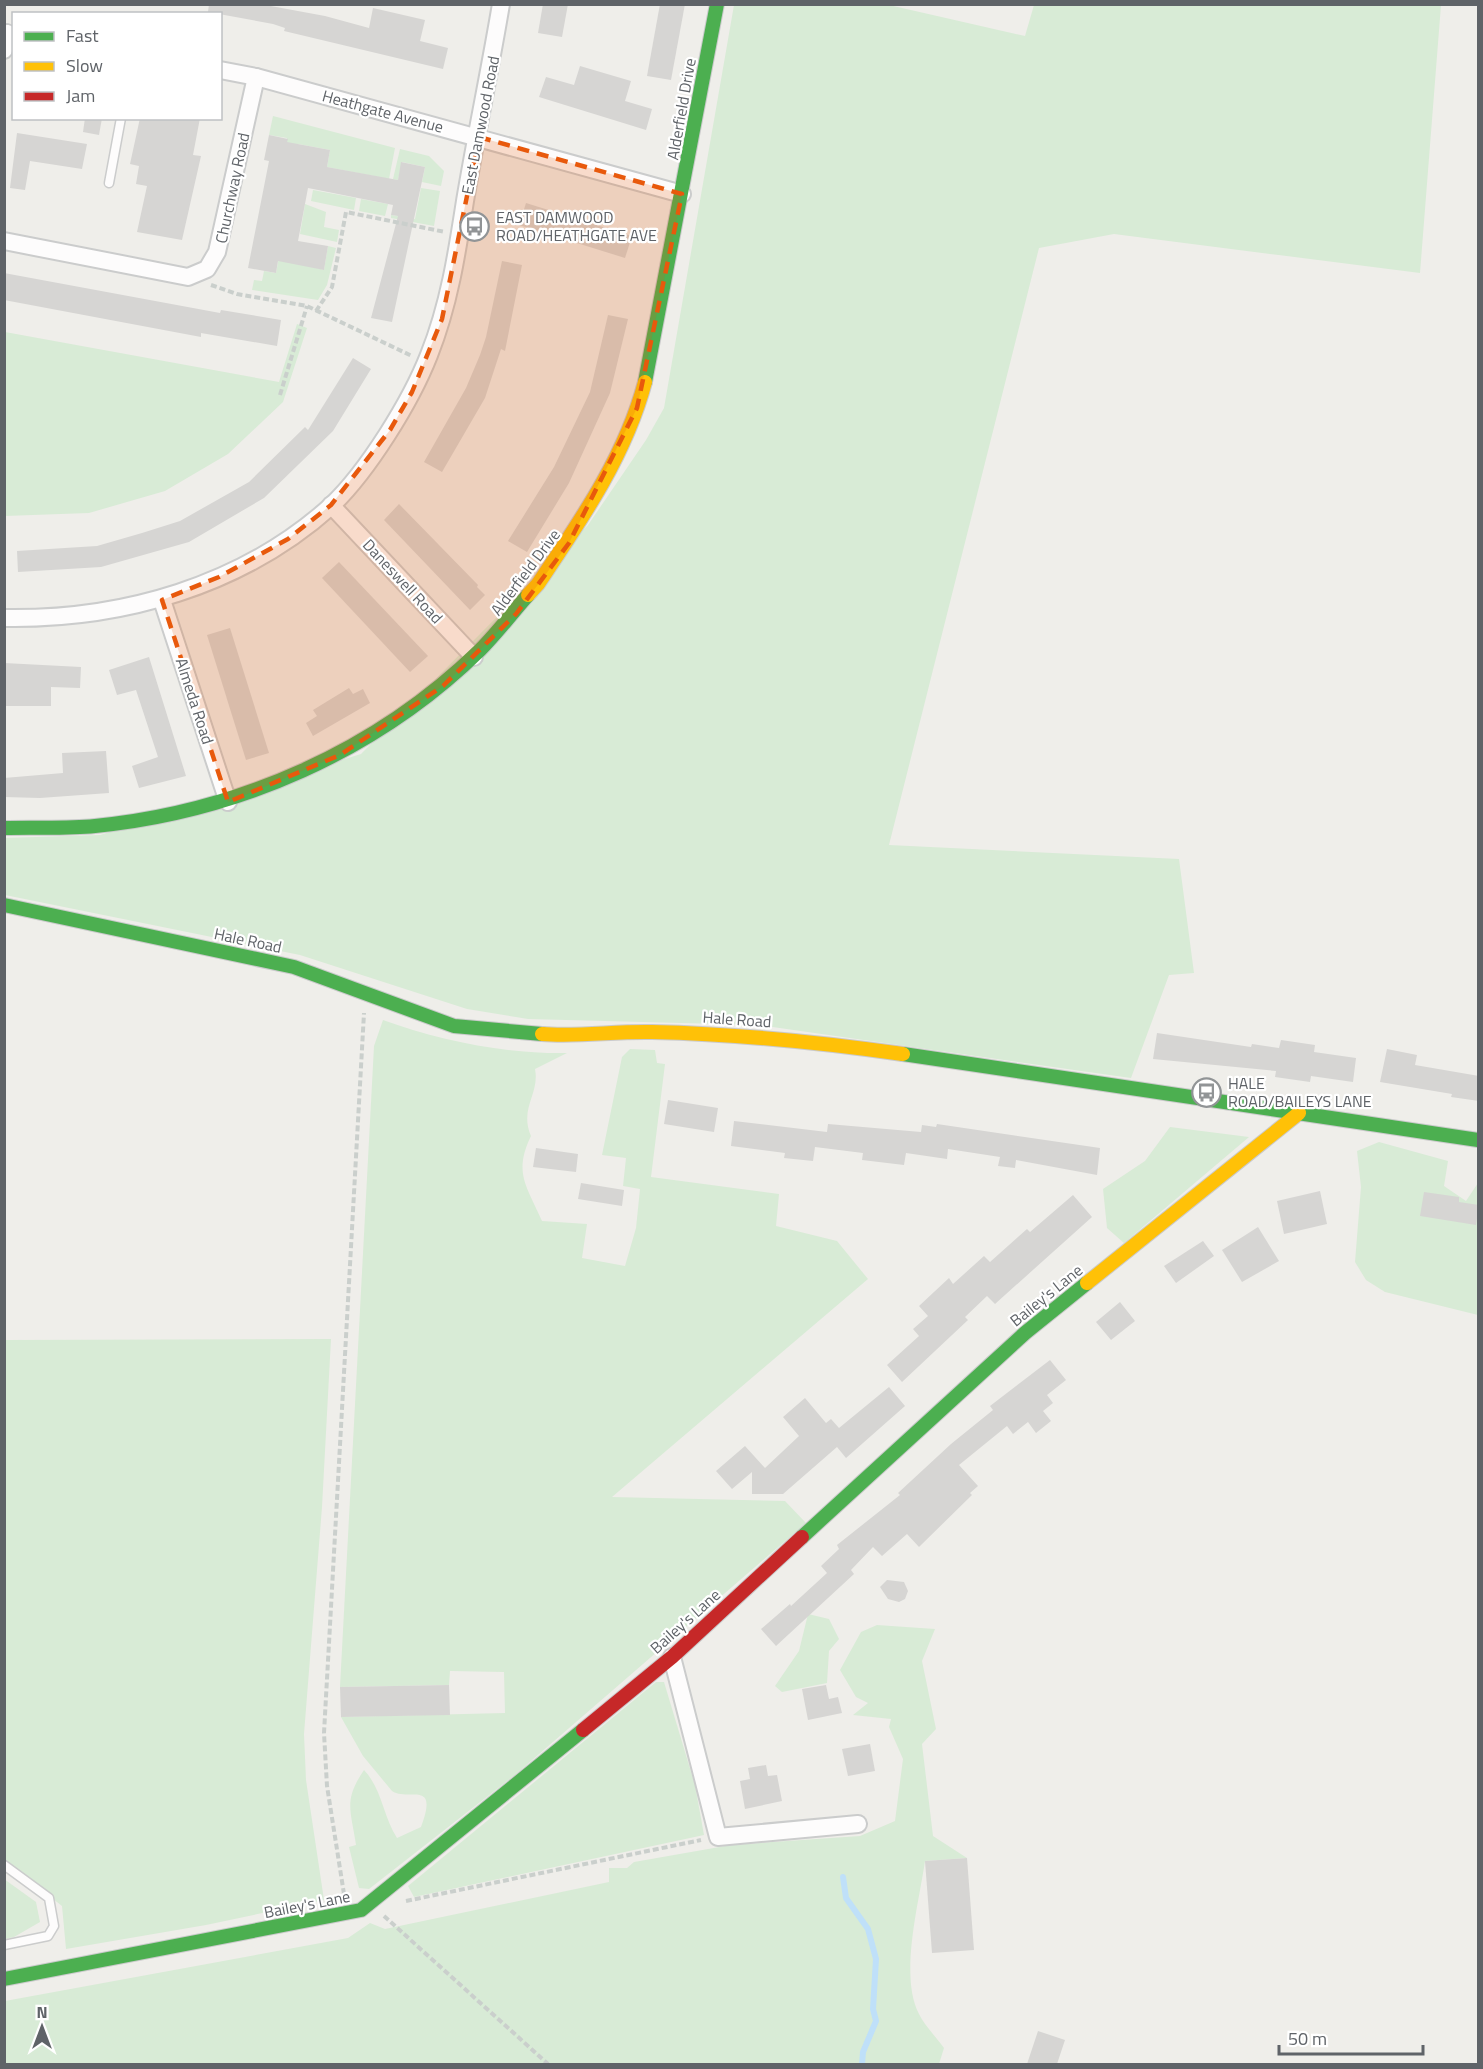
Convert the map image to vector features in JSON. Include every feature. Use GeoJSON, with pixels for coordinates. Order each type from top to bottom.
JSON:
{"type":"FeatureCollection","features":[{"type":"Feature","properties":{"kind":"street","name":"East Damwood Road"},"geometry":{"type":"LineString","coordinates":[[4,618],[104,613],[162,600],[219,578],[248,562],[288,539],[332,505],[390,430],[426,363],[442,319],[479,137],[501,4]]}},
{"type":"Feature","properties":{"kind":"street","name":"Alderfield Drive"},"geometry":{"type":"LineString","coordinates":[[4,828],[89,828],[228,802],[303,773],[340,755],[412,710],[474,657],[516,614],[569,543],[617,455],[637,408],[660,311],[717,4]]}},
{"type":"Feature","properties":{"kind":"street"},"geometry":{"type":"LineString","coordinates":[[4,50],[8,33]]}},
{"type":"Feature","properties":{"kind":"street","name":"Heathgate Avenue"},"geometry":{"type":"LineString","coordinates":[[222,70],[256,76],[682,194]]}},
{"type":"Feature","properties":{"kind":"street","name":"Churchway Road"},"geometry":{"type":"LineString","coordinates":[[188,277],[207,269],[217,252],[256,76]]}},
{"type":"Feature","properties":{"kind":"street"},"geometry":{"type":"LineString","coordinates":[[4,241],[188,277]]}},
{"type":"Feature","properties":{"kind":"street","name":"Daneswell Road"},"geometry":{"type":"LineString","coordinates":[[332,505],[474,657]]}},
{"type":"Feature","properties":{"kind":"street","name":"Almeda Road"},"geometry":{"type":"LineString","coordinates":[[162,600],[228,802]]}},
{"type":"Feature","properties":{"kind":"street","name":"Hale Road"},"geometry":{"type":"LineString","coordinates":[[4,905],[294,967],[454,1026],[571,1036],[630,1032],[752,1036],[847,1046],[1479,1140]]}},
{"type":"Feature","properties":{"kind":"street","name":"Bailey's Lane"},"geometry":{"type":"LineString","coordinates":[[4,1979],[361,1910],[672,1657],[1025,1333],[1299,1113]]}},
{"type":"Feature","properties":{"kind":"street"},"geometry":{"type":"LineString","coordinates":[[672,1657],[718,1837],[858,1824]]}},
{"type":"Feature","properties":{"kind":"lane"},"geometry":{"type":"LineString","coordinates":[[109,183],[121,120]]}},
{"type":"Feature","properties":{"kind":"lane"},"geometry":{"type":"LineString","coordinates":[[4,1865],[49,1898],[54,1926],[48,1936],[4,1945]]}},
{"type":"Feature","properties":{"kind":"path"},"geometry":{"type":"LineString","coordinates":[[316,311],[332,287],[346,212],[460,235]]}},
{"type":"Feature","properties":{"kind":"path"},"geometry":{"type":"LineString","coordinates":[[188,277],[237,294],[307,306],[426,363]]}},
{"type":"Feature","properties":{"kind":"path"},"geometry":{"type":"LineString","coordinates":[[280,395],[307,306]]}},
{"type":"Feature","properties":{"kind":"path"},"geometry":{"type":"LineString","coordinates":[[365,994],[324,1733],[327,1786],[361,1910],[548,2064]]}},
{"type":"Feature","properties":{"kind":"path"},"geometry":{"type":"LineString","coordinates":[[398,1903],[718,1837]]}},
{"type":"Feature","properties":{"kind":"highlighted area"},"geometry":{"type":"Polygon","coordinates":[[[479,137],[682,194],[637,408],[569,543],[516,614],[443,686],[340,755],[228,802],[162,600],[219,577],[288,539],[331,505],[390,430],[412,392],[442,319],[479,137]]]}},
{"type":"Feature","properties":{"kind":"green space"},"geometry":{"type":"Polygon","coordinates":[[[734,5],[889,5],[1025,36],[1034,5],[1441,5],[1420,273],[1114,234],[1039,248],[889,845],[1179,859],[1194,973],[1169,975],[1131,1078],[758,1025],[528,1019],[467,1009],[300,955],[5,895],[4,838],[100,835],[361,754],[588,525],[646,440],[664,408],[734,5]]]}},
{"type":"Feature","properties":{"kind":"green space"},"geometry":{"type":"Polygon","coordinates":[[[273,116],[395,148],[389,179],[327,167],[330,150],[298,144],[286,147],[287,138],[269,135],[273,116]]]}},
{"type":"Feature","properties":{"kind":"green space"},"geometry":{"type":"Polygon","coordinates":[[[400,149],[429,156],[444,171],[441,186],[422,182],[425,167],[402,162],[398,180],[393,179],[400,149]]]}},
{"type":"Feature","properties":{"kind":"green space"},"geometry":{"type":"Polygon","coordinates":[[[421,188],[440,191],[434,226],[391,218],[391,215],[415,219],[421,188]]]}},
{"type":"Feature","properties":{"kind":"green space"},"geometry":{"type":"Polygon","coordinates":[[[313,190],[356,198],[354,210],[311,201],[313,190]]]}},
{"type":"Feature","properties":{"kind":"green space"},"geometry":{"type":"Polygon","coordinates":[[[361,199],[388,204],[385,216],[359,211],[361,199]]]}},
{"type":"Feature","properties":{"kind":"green space"},"geometry":{"type":"Polygon","coordinates":[[[305,204],[326,212],[324,227],[339,230],[337,242],[300,234],[305,204]]]}},
{"type":"Feature","properties":{"kind":"green space"},"geometry":{"type":"Polygon","coordinates":[[[328,246],[336,248],[327,285],[318,300],[252,290],[254,280],[262,281],[264,271],[276,273],[279,257],[324,270],[328,246]]]}},
{"type":"Feature","properties":{"kind":"green space"},"geometry":{"type":"Polygon","coordinates":[[[297,324],[307,328],[283,402],[228,454],[165,491],[89,513],[5,516],[5,332],[279,382],[297,324]]]}},
{"type":"Feature","properties":{"kind":"green space"},"geometry":{"type":"Polygon","coordinates":[[[383,1020],[473,1045],[520,1051],[567,1053],[535,1069],[535,1086],[527,1117],[531,1136],[523,1160],[523,1170],[527,1188],[542,1221],[587,1224],[582,1258],[625,1266],[636,1228],[640,1189],[623,1186],[626,1158],[602,1155],[622,1057],[630,1049],[655,1050],[657,1063],[665,1064],[651,1177],[779,1194],[776,1226],[837,1241],[868,1279],[612,1497],[785,1501],[806,1523],[516,1774],[369,1889],[359,1888],[349,1847],[356,1845],[350,1806],[351,1798],[364,1770],[379,1794],[388,1821],[397,1838],[421,1827],[426,1812],[426,1803],[424,1797],[420,1795],[399,1794],[392,1791],[363,1756],[341,1717],[505,1713],[504,1672],[450,1671],[449,1685],[340,1687],[374,1046],[383,1020]]]}},
{"type":"Feature","properties":{"kind":"green space"},"geometry":{"type":"Polygon","coordinates":[[[1170,1127],[1249,1137],[1124,1243],[1107,1228],[1103,1189],[1145,1161],[1170,1127]]]}},
{"type":"Feature","properties":{"kind":"green space"},"geometry":{"type":"Polygon","coordinates":[[[1379,1142],[1448,1161],[1444,1186],[1466,1201],[1478,1183],[1478,1315],[1385,1292],[1366,1280],[1355,1262],[1361,1187],[1357,1151],[1379,1142]]]}},
{"type":"Feature","properties":{"kind":"green space"},"geometry":{"type":"Polygon","coordinates":[[[331,1339],[322,1507],[304,1734],[306,1780],[324,1900],[206,1925],[66,1949],[62,1906],[5,1861],[4,1340],[331,1339]]]}},
{"type":"Feature","properties":{"kind":"green space"},"geometry":{"type":"Polygon","coordinates":[[[808,1614],[829,1619],[839,1639],[829,1651],[827,1683],[782,1692],[775,1686],[799,1651],[808,1614]]]}},
{"type":"Feature","properties":{"kind":"green space"},"geometry":{"type":"Polygon","coordinates":[[[877,1625],[935,1629],[922,1661],[936,1729],[922,1744],[933,1836],[967,1858],[925,1861],[912,1939],[913,1998],[921,2018],[944,2048],[939,2064],[5,2064],[5,2001],[348,1938],[370,1923],[385,1929],[609,1882],[609,1868],[627,1868],[634,1862],[731,1845],[860,1836],[895,1821],[903,1759],[889,1727],[891,1719],[853,1715],[868,1703],[856,1697],[840,1670],[861,1632],[877,1625]]]}},
{"type":"Feature","properties":{"kind":"green space"},"geometry":{"type":"Polygon","coordinates":[[[656,1682],[664,1682],[695,1785],[704,1835],[414,1897],[408,1886],[656,1682]]]}},
{"type":"Feature","properties":{"kind":"green space"},"geometry":{"type":"Polygon","coordinates":[[[4,1879],[36,1902],[40,1922],[14,1937],[5,1939],[4,1879]]]}},
{"type":"Feature","properties":{"kind":"building"},"geometry":{"type":"Polygon","coordinates":[[[209,4],[260,4],[325,16],[369,28],[373,8],[425,20],[420,41],[448,48],[443,69],[284,31],[285,28],[273,24],[222,15],[222,12],[208,12],[209,4]]]}},
{"type":"Feature","properties":{"kind":"building"},"geometry":{"type":"Polygon","coordinates":[[[543,4],[568,4],[562,37],[538,33],[543,4]]]}},
{"type":"Feature","properties":{"kind":"building"},"geometry":{"type":"Polygon","coordinates":[[[660,4],[685,4],[671,80],[647,76],[660,4]]]}},
{"type":"Feature","properties":{"kind":"building"},"geometry":{"type":"Polygon","coordinates":[[[580,66],[631,81],[625,101],[652,109],[646,130],[539,97],[546,77],[574,85],[580,66]]]}},
{"type":"Feature","properties":{"kind":"building"},"geometry":{"type":"Polygon","coordinates":[[[85,120],[102,120],[99,135],[83,132],[85,120]]]}},
{"type":"Feature","properties":{"kind":"building"},"geometry":{"type":"Polygon","coordinates":[[[140,120],[200,120],[193,155],[201,156],[182,240],[137,232],[147,186],[136,184],[139,166],[130,164],[140,120]]]}},
{"type":"Feature","properties":{"kind":"building"},"geometry":{"type":"Polygon","coordinates":[[[17,133],[87,144],[82,169],[30,161],[25,190],[10,188],[17,133]]]}},
{"type":"Feature","properties":{"kind":"building"},"geometry":{"type":"Polygon","coordinates":[[[269,135],[288,139],[287,142],[330,150],[327,167],[398,180],[401,162],[425,167],[392,322],[371,318],[398,216],[391,215],[393,205],[308,188],[298,241],[328,246],[324,270],[278,261],[276,273],[248,268],[269,161],[264,160],[269,135]]]}},
{"type":"Feature","properties":{"kind":"building"},"geometry":{"type":"Polygon","coordinates":[[[526,203],[632,236],[625,258],[519,225],[526,203]]]}},
{"type":"Feature","properties":{"kind":"building"},"geometry":{"type":"Polygon","coordinates":[[[502,261],[522,265],[505,351],[501,349],[485,398],[442,472],[424,462],[466,388],[480,355],[502,261]]]}},
{"type":"Feature","properties":{"kind":"building"},"geometry":{"type":"Polygon","coordinates":[[[4,273],[220,313],[221,310],[281,320],[277,346],[201,333],[201,337],[4,300],[4,273]]]}},
{"type":"Feature","properties":{"kind":"building"},"geometry":{"type":"Polygon","coordinates":[[[608,315],[628,319],[610,393],[569,483],[527,552],[508,541],[554,467],[590,392],[608,315]]]}},
{"type":"Feature","properties":{"kind":"building"},"geometry":{"type":"Polygon","coordinates":[[[353,358],[371,369],[333,431],[264,498],[189,542],[101,567],[18,572],[17,551],[97,546],[142,533],[180,521],[249,482],[305,427],[308,430],[353,358]]]}},
{"type":"Feature","properties":{"kind":"building"},"geometry":{"type":"Polygon","coordinates":[[[399,504],[485,595],[470,610],[384,520],[399,504]]]}},
{"type":"Feature","properties":{"kind":"building"},"geometry":{"type":"Polygon","coordinates":[[[339,562],[428,656],[410,672],[322,578],[339,562]]]}},
{"type":"Feature","properties":{"kind":"building"},"geometry":{"type":"Polygon","coordinates":[[[230,628],[269,753],[246,760],[207,635],[230,628]]]}},
{"type":"Feature","properties":{"kind":"building"},"geometry":{"type":"Polygon","coordinates":[[[149,657],[186,776],[139,788],[132,766],[158,757],[136,690],[117,695],[109,670],[149,657]]]}},
{"type":"Feature","properties":{"kind":"building"},"geometry":{"type":"Polygon","coordinates":[[[4,663],[81,667],[80,688],[51,687],[51,706],[4,706],[4,663]]]}},
{"type":"Feature","properties":{"kind":"building"},"geometry":{"type":"Polygon","coordinates":[[[349,688],[353,694],[363,689],[370,703],[313,736],[306,723],[317,716],[313,710],[349,688]]]}},
{"type":"Feature","properties":{"kind":"building"},"geometry":{"type":"Polygon","coordinates":[[[106,751],[109,793],[40,798],[4,797],[4,778],[63,773],[62,753],[106,751]]]}},
{"type":"Feature","properties":{"kind":"building"},"geometry":{"type":"Polygon","coordinates":[[[1157,1033],[1251,1047],[1252,1044],[1279,1048],[1281,1040],[1315,1045],[1314,1052],[1356,1058],[1353,1082],[1311,1076],[1310,1082],[1275,1077],[1276,1071],[1153,1059],[1157,1033]]]}},
{"type":"Feature","properties":{"kind":"building"},"geometry":{"type":"Polygon","coordinates":[[[1387,1049],[1417,1055],[1415,1065],[1479,1076],[1479,1101],[1380,1082],[1387,1049]]]}},
{"type":"Feature","properties":{"kind":"building"},"geometry":{"type":"Polygon","coordinates":[[[668,1100],[718,1108],[714,1132],[664,1124],[668,1100]]]}},
{"type":"Feature","properties":{"kind":"building"},"geometry":{"type":"Polygon","coordinates":[[[734,1121],[827,1132],[828,1124],[921,1132],[922,1125],[936,1127],[937,1124],[1100,1148],[1097,1175],[1016,1160],[1015,1168],[998,1166],[1000,1157],[948,1149],[947,1159],[906,1153],[904,1165],[862,1160],[863,1153],[815,1147],[813,1161],[784,1158],[785,1153],[731,1146],[734,1121]]]}},
{"type":"Feature","properties":{"kind":"building"},"geometry":{"type":"Polygon","coordinates":[[[536,1148],[578,1154],[576,1172],[533,1167],[536,1148]]]}},
{"type":"Feature","properties":{"kind":"building"},"geometry":{"type":"Polygon","coordinates":[[[581,1183],[624,1190],[622,1206],[578,1199],[581,1183]]]}},
{"type":"Feature","properties":{"kind":"building"},"geometry":{"type":"Polygon","coordinates":[[[1320,1191],[1327,1224],[1284,1234],[1277,1201],[1320,1191]]]}},
{"type":"Feature","properties":{"kind":"building"},"geometry":{"type":"Polygon","coordinates":[[[1424,1192],[1459,1197],[1459,1202],[1479,1205],[1476,1225],[1420,1216],[1424,1192]]]}},
{"type":"Feature","properties":{"kind":"building"},"geometry":{"type":"Polygon","coordinates":[[[1073,1195],[1092,1217],[995,1304],[987,1296],[965,1317],[968,1320],[902,1382],[887,1365],[919,1336],[913,1329],[928,1316],[919,1306],[949,1278],[953,1284],[984,1256],[990,1262],[1027,1229],[1030,1232],[1073,1195]]]}},
{"type":"Feature","properties":{"kind":"building"},"geometry":{"type":"Polygon","coordinates":[[[1258,1227],[1279,1261],[1242,1282],[1222,1250],[1258,1227]]]}},
{"type":"Feature","properties":{"kind":"building"},"geometry":{"type":"Polygon","coordinates":[[[1203,1241],[1214,1256],[1176,1283],[1164,1266],[1203,1241]]]}},
{"type":"Feature","properties":{"kind":"building"},"geometry":{"type":"Polygon","coordinates":[[[1120,1302],[1135,1321],[1111,1340],[1096,1322],[1120,1302]]]}},
{"type":"Feature","properties":{"kind":"building"},"geometry":{"type":"Polygon","coordinates":[[[1050,1360],[1066,1380],[1047,1395],[1053,1403],[1043,1411],[1051,1421],[1036,1433],[1028,1422],[1013,1434],[1007,1426],[959,1465],[978,1486],[970,1493],[972,1495],[919,1547],[907,1534],[882,1556],[873,1547],[851,1570],[854,1574],[776,1646],[761,1629],[790,1604],[791,1606],[827,1573],[821,1566],[839,1549],[837,1545],[900,1495],[898,1493],[951,1444],[993,1410],[990,1406],[1050,1360]]]}},
{"type":"Feature","properties":{"kind":"building"},"geometry":{"type":"Polygon","coordinates":[[[889,1387],[905,1406],[846,1458],[837,1447],[783,1494],[752,1494],[752,1472],[732,1489],[716,1471],[745,1446],[765,1468],[799,1436],[783,1417],[805,1398],[826,1423],[831,1419],[839,1428],[889,1387]]]}},
{"type":"Feature","properties":{"kind":"building"},"geometry":{"type":"Polygon","coordinates":[[[887,1580],[904,1582],[908,1591],[905,1599],[899,1602],[888,1599],[880,1587],[887,1580]]]}},
{"type":"Feature","properties":{"kind":"building"},"geometry":{"type":"Polygon","coordinates":[[[449,1685],[450,1715],[341,1717],[340,1687],[449,1685]]]}},
{"type":"Feature","properties":{"kind":"building"},"geometry":{"type":"Polygon","coordinates":[[[826,1685],[829,1699],[838,1697],[842,1713],[808,1720],[802,1689],[826,1685]]]}},
{"type":"Feature","properties":{"kind":"building"},"geometry":{"type":"Polygon","coordinates":[[[870,1744],[875,1771],[848,1776],[842,1749],[870,1744]]]}},
{"type":"Feature","properties":{"kind":"building"},"geometry":{"type":"Polygon","coordinates":[[[766,1765],[768,1776],[777,1775],[782,1801],[745,1809],[740,1781],[750,1779],[748,1768],[766,1765]]]}},
{"type":"Feature","properties":{"kind":"building"},"geometry":{"type":"Polygon","coordinates":[[[967,1858],[974,1950],[932,1953],[925,1861],[967,1858]]]}},
{"type":"Feature","properties":{"kind":"building"},"geometry":{"type":"Polygon","coordinates":[[[1038,2031],[1065,2040],[1057,2064],[1027,2064],[1038,2031]]]}},
{"type":"Feature","properties":{"kind":"waterway"},"geometry":{"type":"LineString","coordinates":[[843,1877],[846,1898],[868,1929],[876,1959],[873,2009],[876,2021],[863,2052],[862,2064]]}},
{"type":"Feature","properties":{"kind":"traffic: fast"},"geometry":{"type":"LineString","coordinates":[[645,382],[717,4]]}},
{"type":"Feature","properties":{"kind":"traffic: fast"},"geometry":{"type":"LineString","coordinates":[[4,828],[84,827],[148,819],[201,807],[252,791],[302,771],[351,746],[397,718],[440,686],[480,650],[528,595]]}},
{"type":"Feature","properties":{"kind":"traffic: fast"},"geometry":{"type":"LineString","coordinates":[[4,905],[294,967],[454,1026],[542,1034]]}},
{"type":"Feature","properties":{"kind":"traffic: fast"},"geometry":{"type":"LineString","coordinates":[[903,1054],[1478,1140]]}},
{"type":"Feature","properties":{"kind":"traffic: fast"},"geometry":{"type":"LineString","coordinates":[[802,1537],[1025,1333],[1087,1283]]}},
{"type":"Feature","properties":{"kind":"traffic: fast"},"geometry":{"type":"LineString","coordinates":[[4,1979],[361,1910],[583,1730]]}},
{"type":"Feature","properties":{"kind":"traffic: slow"},"geometry":{"type":"LineString","coordinates":[[528,595],[554,560],[614,462],[645,382]]}},
{"type":"Feature","properties":{"kind":"traffic: slow"},"geometry":{"type":"LineString","coordinates":[[542,1034],[684,1033],[809,1042],[903,1054]]}},
{"type":"Feature","properties":{"kind":"traffic: slow"},"geometry":{"type":"LineString","coordinates":[[1087,1283],[1299,1113]]}},
{"type":"Feature","properties":{"kind":"traffic: jam"},"geometry":{"type":"LineString","coordinates":[[583,1730],[672,1657],[802,1537]]}},
{"type":"Feature","properties":{"kind":"place","name":"EAST DAMWOOD ROAD/HEATHGATE AVE"},"geometry":{"type":"Point","coordinates":[475,226]}},
{"type":"Feature","properties":{"kind":"place","name":"HALE ROAD/BAILEYS LANE"},"geometry":{"type":"Point","coordinates":[1207,1092]}}]}
